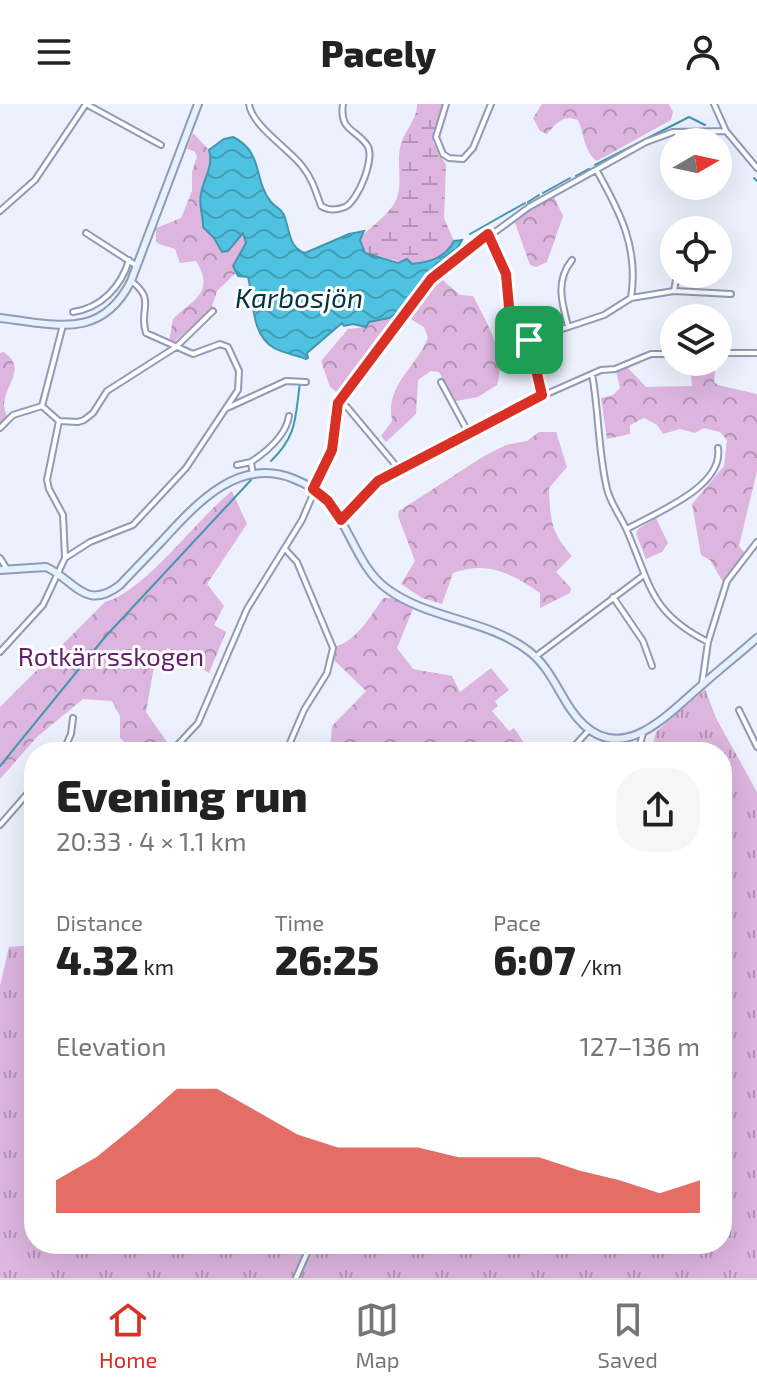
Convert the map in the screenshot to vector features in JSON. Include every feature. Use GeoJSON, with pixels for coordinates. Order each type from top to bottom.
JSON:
{"type":"FeatureCollection","features":[{"type":"Feature","properties":{"kind":"street"},"geometry":{"type":"LineString","coordinates":[[0,211],[35,180],[86,104],[161,145]]}},
{"type":"Feature","properties":{"kind":"street"},"geometry":{"type":"LineString","coordinates":[[0,318],[63,325],[83,324],[103,316],[120,300],[137,266],[198,104]]}},
{"type":"Feature","properties":{"kind":"street"},"geometry":{"type":"LineString","coordinates":[[249,104],[253,117],[303,167],[324,209],[344,207],[355,199],[366,175],[370,151],[367,144],[355,136],[345,123],[343,104]]}},
{"type":"Feature","properties":{"kind":"street"},"geometry":{"type":"LineString","coordinates":[[446,104],[436,137],[439,149],[447,158],[463,159],[468,156],[491,104]]}},
{"type":"Feature","properties":{"kind":"street"},"geometry":{"type":"LineString","coordinates":[[714,104],[725,128]]}},
{"type":"Feature","properties":{"kind":"street"},"geometry":{"type":"LineString","coordinates":[[180,742],[198,723],[247,609],[302,520],[332,450],[338,403],[431,279],[488,234],[536,202],[660,136]]}},
{"type":"Feature","properties":{"kind":"street"},"geometry":{"type":"LineString","coordinates":[[732,138],[757,168]]}},
{"type":"Feature","properties":{"kind":"street"},"geometry":{"type":"LineString","coordinates":[[597,171],[630,237],[633,271],[631,298]]}},
{"type":"Feature","properties":{"kind":"street"},"geometry":{"type":"LineString","coordinates":[[86,233],[137,266]]}},
{"type":"Feature","properties":{"kind":"street"},"geometry":{"type":"LineString","coordinates":[[488,234],[506,274],[509,307],[529,340],[542,395]]}},
{"type":"Feature","properties":{"kind":"street"},"geometry":{"type":"LineString","coordinates":[[73,312],[91,308],[107,296],[120,282],[129,260]]}},
{"type":"Feature","properties":{"kind":"street"},"geometry":{"type":"LineString","coordinates":[[568,326],[560,290],[564,273],[572,260]]}},
{"type":"Feature","properties":{"kind":"street"},"geometry":{"type":"LineString","coordinates":[[0,652],[43,605],[65,558],[90,542],[133,525],[186,468],[240,384],[239,371],[231,351],[220,344],[193,354],[146,333],[143,318],[146,299],[131,281]]}},
{"type":"Feature","properties":{"kind":"street"},"geometry":{"type":"LineString","coordinates":[[529,340],[612,311],[631,298],[674,291],[731,294]]}},
{"type":"Feature","properties":{"kind":"street"},"geometry":{"type":"LineString","coordinates":[[42,406],[59,421],[84,420],[112,387],[176,347],[213,311]]}},
{"type":"Feature","properties":{"kind":"street"},"geometry":{"type":"LineString","coordinates":[[42,406],[63,325]]}},
{"type":"Feature","properties":{"kind":"street"},"geometry":{"type":"LineString","coordinates":[[732,353],[757,353]]}},
{"type":"Feature","properties":{"kind":"street"},"geometry":{"type":"LineString","coordinates":[[341,520],[373,485],[468,432],[592,374],[615,369],[642,356],[660,355]]}},
{"type":"Feature","properties":{"kind":"street"},"geometry":{"type":"LineString","coordinates":[[592,374],[608,493],[627,529],[644,575],[667,616],[708,642]]}},
{"type":"Feature","properties":{"kind":"street"},"geometry":{"type":"LineString","coordinates":[[225,409],[286,381],[306,382]]}},
{"type":"Feature","properties":{"kind":"street"},"geometry":{"type":"LineString","coordinates":[[441,382],[468,432]]}},
{"type":"Feature","properties":{"kind":"street"},"geometry":{"type":"LineString","coordinates":[[338,403],[347,407],[399,469]]}},
{"type":"Feature","properties":{"kind":"street"},"geometry":{"type":"LineString","coordinates":[[0,428],[13,415],[42,406]]}},
{"type":"Feature","properties":{"kind":"street"},"geometry":{"type":"LineString","coordinates":[[237,465],[251,462],[276,440],[286,427],[289,416]]}},
{"type":"Feature","properties":{"kind":"street"},"geometry":{"type":"LineString","coordinates":[[59,421],[47,480],[63,515],[65,558]]}},
{"type":"Feature","properties":{"kind":"street"},"geometry":{"type":"LineString","coordinates":[[627,529],[683,500],[713,473],[719,462],[718,448]]}},
{"type":"Feature","properties":{"kind":"street"},"geometry":{"type":"LineString","coordinates":[[251,462],[253,475]]}},
{"type":"Feature","properties":{"kind":"street"},"geometry":{"type":"LineString","coordinates":[[0,558],[4,570],[40,566],[56,572],[81,593],[95,596],[113,590],[205,496],[228,481],[253,475],[281,475],[313,489],[328,501],[384,587],[407,601],[523,647],[555,680],[578,718],[589,729],[611,738],[643,733],[658,724],[757,638]]}},
{"type":"Feature","properties":{"kind":"street"},"geometry":{"type":"LineString","coordinates":[[702,684],[708,642],[727,581],[757,542]]}},
{"type":"Feature","properties":{"kind":"street"},"geometry":{"type":"LineString","coordinates":[[285,549],[297,562],[333,648],[327,673],[304,710],[290,742]]}},
{"type":"Feature","properties":{"kind":"street"},"geometry":{"type":"LineString","coordinates":[[535,657],[644,575]]}},
{"type":"Feature","properties":{"kind":"street"},"geometry":{"type":"LineString","coordinates":[[613,597],[643,641],[652,666]]}},
{"type":"Feature","properties":{"kind":"street"},"geometry":{"type":"LineString","coordinates":[[739,710],[757,747]]}},
{"type":"Feature","properties":{"kind":"street"},"geometry":{"type":"LineString","coordinates":[[67,742],[73,718]]}},
{"type":"Feature","properties":{"kind":"street"},"geometry":{"type":"LineString","coordinates":[[578,742],[589,729]]}},
{"type":"Feature","properties":{"kind":"street"},"geometry":{"type":"LineString","coordinates":[[641,742],[643,733]]}},
{"type":"Feature","properties":{"kind":"street"},"geometry":{"type":"LineString","coordinates":[[0,825],[24,797]]}},
{"type":"Feature","properties":{"kind":"street"},"geometry":{"type":"LineString","coordinates":[[296,1278],[307,1254]]}},
{"type":"Feature","properties":{"kind":"green space"},"geometry":{"type":"Polygon","coordinates":[[[417,104],[443,104],[433,142],[446,165],[444,218],[454,241],[435,260],[413,264],[365,254],[360,240],[390,209],[397,197],[401,144],[417,104]]]}},
{"type":"Feature","properties":{"kind":"green space"},"geometry":{"type":"Polygon","coordinates":[[[542,104],[669,104],[673,112],[671,120],[597,161],[587,148],[578,120],[564,119],[547,134],[540,131],[533,118],[542,104]]]}},
{"type":"Feature","properties":{"kind":"green space"},"geometry":{"type":"Polygon","coordinates":[[[193,133],[211,152],[201,200],[204,214],[238,238],[243,232],[246,243],[233,265],[236,273],[217,291],[211,310],[173,343],[169,342],[173,319],[199,295],[204,281],[196,261],[180,263],[175,249],[156,241],[156,228],[181,218],[192,191],[192,172],[197,156],[187,149],[193,133]]]}},
{"type":"Feature","properties":{"kind":"green space"},"geometry":{"type":"Polygon","coordinates":[[[554,197],[563,216],[547,262],[536,267],[530,265],[513,217],[544,199],[554,197]]]}},
{"type":"Feature","properties":{"kind":"green space"},"geometry":{"type":"Polygon","coordinates":[[[439,277],[460,295],[473,296],[497,350],[497,385],[478,397],[456,401],[439,372],[431,371],[418,380],[416,414],[386,442],[381,436],[392,421],[391,408],[397,387],[428,338],[424,327],[407,317],[439,277]]]}},
{"type":"Feature","properties":{"kind":"green space"},"geometry":{"type":"Polygon","coordinates":[[[393,318],[338,393],[330,387],[321,361],[348,329],[366,327],[369,322],[393,318]]]}},
{"type":"Feature","properties":{"kind":"green space"},"geometry":{"type":"Polygon","coordinates":[[[4,352],[11,358],[15,370],[4,404],[7,417],[0,424],[0,353],[4,352]]]}},
{"type":"Feature","properties":{"kind":"green space"},"geometry":{"type":"Polygon","coordinates":[[[628,368],[646,387],[692,386],[691,376],[715,376],[714,382],[718,385],[757,394],[757,471],[739,546],[745,553],[723,582],[710,560],[701,555],[692,504],[724,466],[727,440],[720,432],[704,428],[695,433],[680,429],[663,434],[657,425],[644,418],[630,425],[630,434],[607,439],[601,398],[613,395],[620,388],[616,371],[628,368]]]}},
{"type":"Feature","properties":{"kind":"green space"},"geometry":{"type":"Polygon","coordinates":[[[539,432],[556,432],[567,467],[549,488],[553,525],[572,556],[556,572],[571,588],[570,593],[540,608],[540,593],[530,586],[499,571],[477,568],[453,573],[442,604],[422,598],[401,584],[415,561],[398,516],[399,511],[484,456],[506,445],[527,441],[539,432]]]}},
{"type":"Feature","properties":{"kind":"green space","name":"Rotkärrsskogen"},"geometry":{"type":"Polygon","coordinates":[[[232,491],[247,524],[207,584],[224,606],[214,625],[226,632],[209,673],[168,648],[155,661],[146,712],[167,742],[124,742],[120,738],[120,716],[112,701],[83,699],[33,742],[24,742],[24,752],[0,779],[0,707],[105,602],[137,584],[232,491]]]}},
{"type":"Feature","properties":{"kind":"green space"},"geometry":{"type":"Polygon","coordinates":[[[656,518],[668,543],[662,552],[646,559],[636,534],[638,529],[656,518]]]}},
{"type":"Feature","properties":{"kind":"green space"},"geometry":{"type":"Polygon","coordinates":[[[383,598],[391,598],[413,609],[397,648],[413,669],[452,676],[460,692],[491,668],[509,690],[495,701],[498,706],[492,711],[509,731],[514,728],[523,742],[331,742],[332,726],[366,691],[334,660],[335,647],[357,633],[383,598]]]}},
{"type":"Feature","properties":{"kind":"green space"},"geometry":{"type":"Polygon","coordinates":[[[705,689],[729,742],[654,742],[656,732],[705,689]]]}},
{"type":"Feature","properties":{"kind":"green space"},"geometry":{"type":"Polygon","coordinates":[[[732,747],[757,792],[757,1278],[0,1278],[0,986],[9,947],[24,946],[24,1254],[732,1254],[732,747]]]}},
{"type":"Feature","properties":{"kind":"water","name":"Karbosjön"},"geometry":{"type":"Polygon","coordinates":[[[233,137],[243,143],[254,158],[265,194],[283,213],[295,247],[305,253],[349,234],[364,231],[360,240],[365,253],[398,263],[407,259],[412,264],[436,258],[454,241],[462,240],[453,256],[437,263],[400,311],[389,318],[369,322],[366,327],[353,324],[344,326],[342,323],[307,353],[306,359],[278,350],[266,342],[257,325],[248,277],[238,276],[233,266],[246,243],[243,233],[228,251],[222,252],[203,227],[200,198],[209,167],[209,150],[224,139],[233,137]]]}},
{"type":"Feature","properties":{"kind":"waterway"},"geometry":{"type":"LineString","coordinates":[[595,165],[689,117],[705,125]]}},
{"type":"Feature","properties":{"kind":"waterway"},"geometry":{"type":"LineString","coordinates":[[576,176],[589,169]]}},
{"type":"Feature","properties":{"kind":"waterway"},"geometry":{"type":"LineString","coordinates":[[543,193],[570,178]]}},
{"type":"Feature","properties":{"kind":"waterway"},"geometry":{"type":"LineString","coordinates":[[754,178],[757,181]]}},
{"type":"Feature","properties":{"kind":"waterway"},"geometry":{"type":"LineString","coordinates":[[528,202],[539,195]]}},
{"type":"Feature","properties":{"kind":"waterway"},"geometry":{"type":"LineString","coordinates":[[470,234],[525,203]]}},
{"type":"Feature","properties":{"kind":"waterway"},"geometry":{"type":"LineString","coordinates":[[271,461],[291,434],[300,383]]}},
{"type":"Feature","properties":{"kind":"waterway"},"geometry":{"type":"LineString","coordinates":[[0,766],[105,637],[251,480]]}},
{"type":"Feature","properties":{"kind":"route"},"geometry":{"type":"LineString","coordinates":[[488,234],[506,274],[509,307],[529,340],[542,395],[378,481],[341,520],[328,501],[313,489],[329,461],[338,403],[431,279],[488,234]]}}]}
